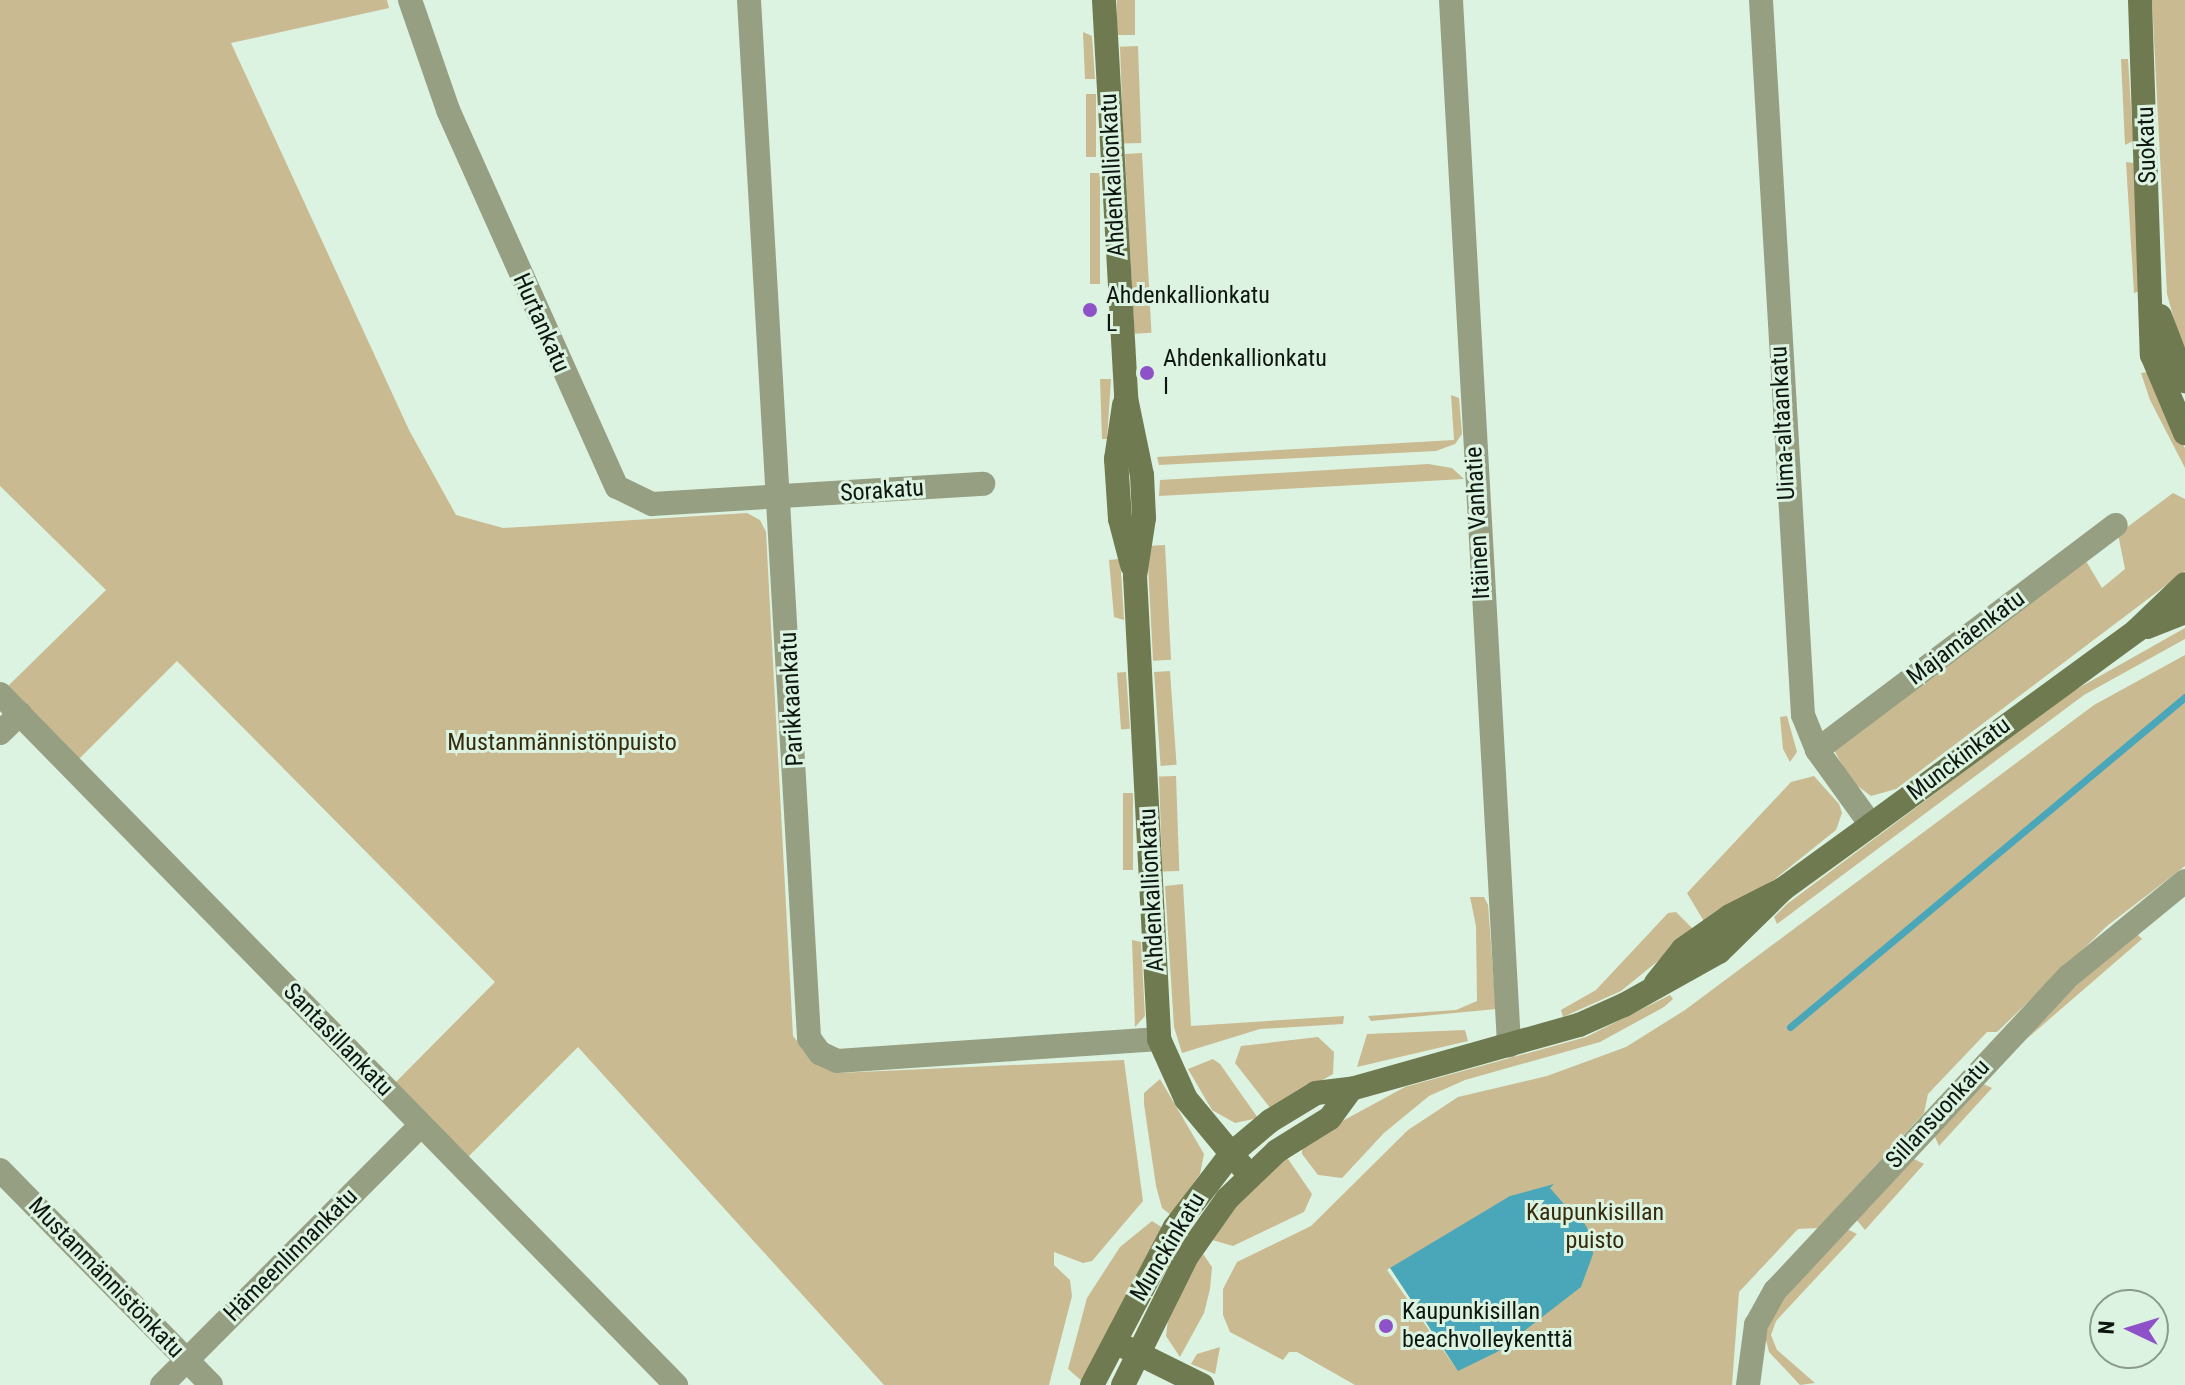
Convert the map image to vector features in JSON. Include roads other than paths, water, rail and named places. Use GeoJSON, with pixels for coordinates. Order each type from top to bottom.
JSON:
{"type":"FeatureCollection","features":[{"type":"Feature","properties":{"kind":"street","name":"Hurtankatu"},"geometry":{"type":"LineString","coordinates":[[410,0],[448,110],[617,487],[652,504],[781,498]]}},
{"type":"Feature","properties":{"kind":"street","name":"Parikkaankatu"},"geometry":{"type":"LineString","coordinates":[[749,0],[781,498],[809,1038],[820,1053],[837,1061],[1159,1039]]}},
{"type":"Feature","properties":{"kind":"street","name":"Ahdenkallionkatu"},"geometry":{"type":"LineString","coordinates":[[1104,0],[1126,398],[1116,459],[1120,519],[1135,576],[1159,1039],[1186,1099],[1250,1176]]}},
{"type":"Feature","properties":{"kind":"street","name":"Itäinen Vanhatie"},"geometry":{"type":"LineString","coordinates":[[1451,0],[1509,1045]]}},
{"type":"Feature","properties":{"kind":"street","name":"Uima-altaankatu"},"geometry":{"type":"LineString","coordinates":[[1761,0],[1798,676],[1803,715],[1817,750],[1871,825]]}},
{"type":"Feature","properties":{"kind":"street","name":"Suokatu"},"geometry":{"type":"LineString","coordinates":[[2140,0],[2153,291],[2152,355],[2185,433]]}},
{"type":"Feature","properties":{"kind":"street","name":"Suokatu"},"geometry":{"type":"LineString","coordinates":[[2153,291],[2185,381]]}},
{"type":"Feature","properties":{"kind":"street","name":"Sorakatu"},"geometry":{"type":"LineString","coordinates":[[781,498],[983,484]]}},
{"type":"Feature","properties":{"kind":"street","name":"Majamäenkatu"},"geometry":{"type":"LineString","coordinates":[[1817,750],[2116,525]]}},
{"type":"Feature","properties":{"kind":"street","name":"Munckinkatu"},"geometry":{"type":"LineString","coordinates":[[1092,1385],[1175,1227],[1231,1154],[1316,1093],[1351,1089],[1579,1025],[1652,988],[1683,949],[1730,916],[1783,889],[2137,630],[2185,584]]}},
{"type":"Feature","properties":{"kind":"street","name":"Munckinkatu"},"geometry":{"type":"LineString","coordinates":[[2137,630],[2185,612]]}},
{"type":"Feature","properties":{"kind":"street","name":"Santasillankatu"},"geometry":{"type":"LineString","coordinates":[[0,694],[676,1385]]}},
{"type":"Feature","properties":{"kind":"street"},"geometry":{"type":"LineString","coordinates":[[0,733],[20,714]]}},
{"type":"Feature","properties":{"kind":"street","name":"Sillansuonkatu"},"geometry":{"type":"LineString","coordinates":[[1756,1384],[1759,1312],[1775,1291],[2069,976],[2185,881]]}},
{"type":"Feature","properties":{"kind":"street","name":"Munckinkatu"},"geometry":{"type":"LineString","coordinates":[[1123,1385],[1187,1256],[1250,1176],[1287,1143],[1330,1118],[1351,1089]]}},
{"type":"Feature","properties":{"kind":"street","name":"Hämeenlinnankatu"},"geometry":{"type":"LineString","coordinates":[[162,1385],[421,1125]]}},
{"type":"Feature","properties":{"kind":"street","name":"Mustanmännistönkatu"},"geometry":{"type":"LineString","coordinates":[[0,1170],[211,1385]]}},
{"type":"Feature","properties":{"kind":"street"},"geometry":{"type":"LineString","coordinates":[[1114,1342],[1202,1385]]}},
{"type":"Feature","properties":{"kind":"water"},"geometry":{"type":"Polygon","coordinates":[[[1554,1184],[1550,1188],[1570,1211],[1575,1207],[1591,1235],[1593,1254],[1581,1287],[1497,1352],[1458,1371],[1390,1268],[1510,1196],[1554,1184]]]}},
{"type":"Feature","properties":{"kind":"waterway"},"geometry":{"type":"LineString","coordinates":[[1790,1027],[2185,697]]}},
{"type":"Feature","properties":{"kind":"place","name":"Ahdenkallionkatu L"},"geometry":{"type":"Point","coordinates":[1090,310]}},
{"type":"Feature","properties":{"kind":"place","name":"Ahdenkallionkatu I"},"geometry":{"type":"Point","coordinates":[1147,373]}},
{"type":"Feature","properties":{"kind":"place","name":"Kaupunkisillan beachvolleykenttä"},"geometry":{"type":"Point","coordinates":[1386,1326]}},
{"type":"Feature","properties":{"kind":"park label","name":"Mustanmännistönpuisto"},"geometry":{"type":"Point","coordinates":[562,743]}},
{"type":"Feature","properties":{"kind":"park label","name":"Kaupunkisillan puisto"},"geometry":{"type":"Point","coordinates":[1595,1227]}}]}
